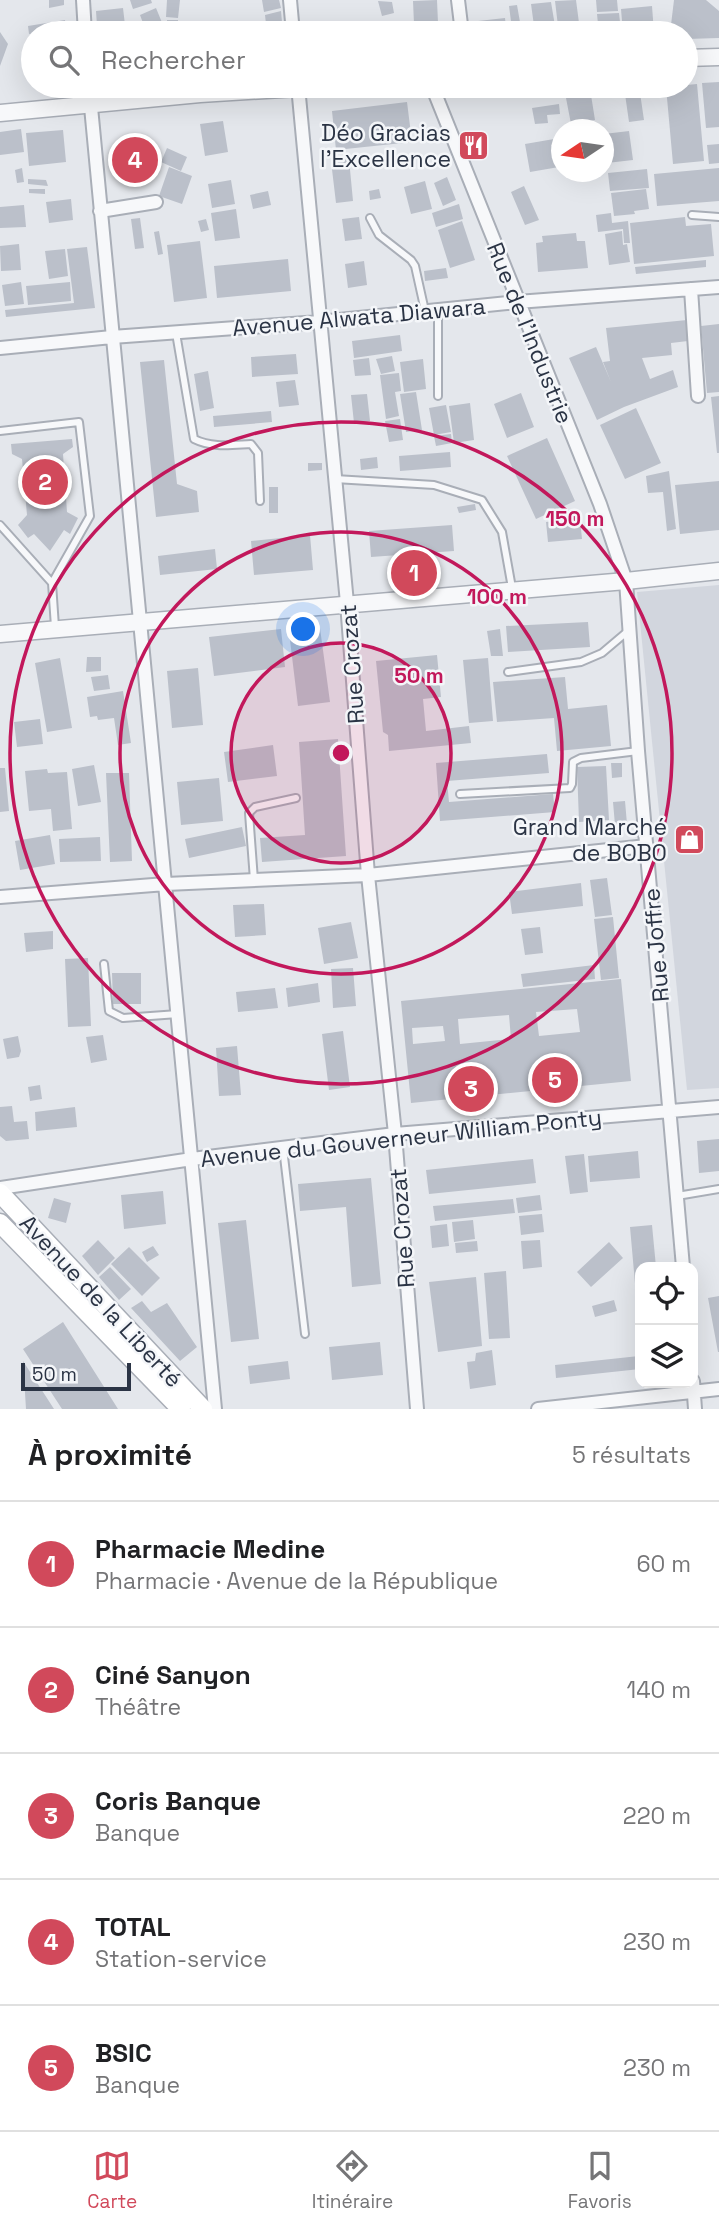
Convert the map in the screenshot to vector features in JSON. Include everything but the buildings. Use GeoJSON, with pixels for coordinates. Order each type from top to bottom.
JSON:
{"type":"FeatureCollection","features":[{"type":"Feature","properties":{"kind":"main road","name":"Avenue de la Liberté"},"geometry":{"type":"LineString","coordinates":[[0,1190],[202,1409]]}},
{"type":"Feature","properties":{"kind":"main road","name":"Avenue de la Liberté"},"geometry":{"type":"LineString","coordinates":[[0,1223],[181,1409]]}},
{"type":"Feature","properties":{"kind":"street"},"geometry":{"type":"LineString","coordinates":[[83,0],[84,21]]}},
{"type":"Feature","properties":{"kind":"street"},"geometry":{"type":"LineString","coordinates":[[290,0],[292,21]]}},
{"type":"Feature","properties":{"kind":"street"},"geometry":{"type":"LineString","coordinates":[[457,0],[460,21]]}},
{"type":"Feature","properties":{"kind":"street"},"geometry":{"type":"LineString","coordinates":[[698,58],[719,57]]}},
{"type":"Feature","properties":{"kind":"street"},"geometry":{"type":"LineString","coordinates":[[90,98],[215,1409]]}},
{"type":"Feature","properties":{"kind":"street"},"geometry":{"type":"LineString","coordinates":[[0,113],[163,98]]}},
{"type":"Feature","properties":{"kind":"street","name":"Rue Crozat"},"geometry":{"type":"LineString","coordinates":[[299,98],[347,603],[368,875],[395,1133],[417,1409]]}},
{"type":"Feature","properties":{"kind":"street","name":"Rue de l'Industrie"},"geometry":{"type":"LineString","coordinates":[[437,98],[600,503],[625,581]]}},
{"type":"Feature","properties":{"kind":"street"},"geometry":{"type":"LineString","coordinates":[[100,211],[156,202]]}},
{"type":"Feature","properties":{"kind":"street","name":"Avenue Alwata Diawara"},"geometry":{"type":"LineString","coordinates":[[0,348],[319,322],[517,302],[719,287]]}},
{"type":"Feature","properties":{"kind":"street"},"geometry":{"type":"LineString","coordinates":[[691,289],[698,396]]}},
{"type":"Feature","properties":{"kind":"street"},"geometry":{"type":"LineString","coordinates":[[0,634],[719,571]]}},
{"type":"Feature","properties":{"kind":"street","name":"Rue Joffre"},"geometry":{"type":"LineString","coordinates":[[625,581],[683,1262]]}},
{"type":"Feature","properties":{"kind":"street"},"geometry":{"type":"LineString","coordinates":[[0,897],[166,884],[368,875],[648,846]]}},
{"type":"Feature","properties":{"kind":"street","name":"Avenue du Gouverneur William Ponty"},"geometry":{"type":"LineString","coordinates":[[0,1190],[192,1159],[395,1133],[719,1107]]}},
{"type":"Feature","properties":{"kind":"street"},"geometry":{"type":"LineString","coordinates":[[698,1387],[719,1389]]}},
{"type":"Feature","properties":{"kind":"street"},"geometry":{"type":"LineString","coordinates":[[538,1409],[680,1388]]}},
{"type":"Feature","properties":{"kind":"street"},"geometry":{"type":"LineString","coordinates":[[693,1388],[695,1409]]}},
{"type":"Feature","properties":{"kind":"lane"},"geometry":{"type":"LineString","coordinates":[[692,215],[719,217]]}},
{"type":"Feature","properties":{"kind":"lane"},"geometry":{"type":"LineString","coordinates":[[370,218],[379,235],[415,266],[432,311],[438,396]]}},
{"type":"Feature","properties":{"kind":"lane"},"geometry":{"type":"LineString","coordinates":[[176,332],[194,439],[214,445],[251,444],[258,453],[260,500]]}},
{"type":"Feature","properties":{"kind":"lane"},"geometry":{"type":"LineString","coordinates":[[0,432],[79,422],[90,516],[52,583],[55,629]]}},
{"type":"Feature","properties":{"kind":"lane"},"geometry":{"type":"LineString","coordinates":[[335,479],[434,485],[482,500],[502,532],[512,590]]}},
{"type":"Feature","properties":{"kind":"lane"},"geometry":{"type":"LineString","coordinates":[[0,525],[52,583]]}},
{"type":"Feature","properties":{"kind":"lane"},"geometry":{"type":"LineString","coordinates":[[508,672],[580,663],[602,653],[629,630]]}},
{"type":"Feature","properties":{"kind":"lane"},"geometry":{"type":"LineString","coordinates":[[460,793],[570,788],[573,762],[581,758],[638,751]]}},
{"type":"Feature","properties":{"kind":"lane"},"geometry":{"type":"LineString","coordinates":[[254,880],[249,813],[254,807],[296,798]]}},
{"type":"Feature","properties":{"kind":"lane"},"geometry":{"type":"LineString","coordinates":[[104,964],[109,1011],[123,1018],[178,1014]]}},
{"type":"Feature","properties":{"kind":"lane"},"geometry":{"type":"LineString","coordinates":[[283,1147],[305,1334]]}},
{"type":"Feature","properties":{"kind":"lane"},"geometry":{"type":"LineString","coordinates":[[677,1196],[719,1189]]}},
{"type":"Feature","properties":{"kind":"shaded area","name":"Grand Marché de BOBO"},"geometry":{"type":"Polygon","coordinates":[[[719,585],[719,1088],[687,1090],[637,592],[719,585]]]}},
{"type":"Feature","properties":{"kind":"place","name":"Déo Gracias l'Excellence"},"geometry":{"type":"Point","coordinates":[474,146]}},
{"type":"Feature","properties":{"kind":"place","name":"TOTAL"},"geometry":{"type":"Point","coordinates":[135,160]}},
{"type":"Feature","properties":{"kind":"place","name":"Ciné Sanyon"},"geometry":{"type":"Point","coordinates":[45,482]}},
{"type":"Feature","properties":{"kind":"place","name":"Pharmacie Medine"},"geometry":{"type":"Point","coordinates":[414,573]}},
{"type":"Feature","properties":{"kind":"place","name":"Grand Marché de BOBO"},"geometry":{"type":"Point","coordinates":[690,840]}},
{"type":"Feature","properties":{"kind":"place","name":"BSIC"},"geometry":{"type":"Point","coordinates":[555,1080]}},
{"type":"Feature","properties":{"kind":"place","name":"Coris Banque"},"geometry":{"type":"Point","coordinates":[471,1089]}}]}
